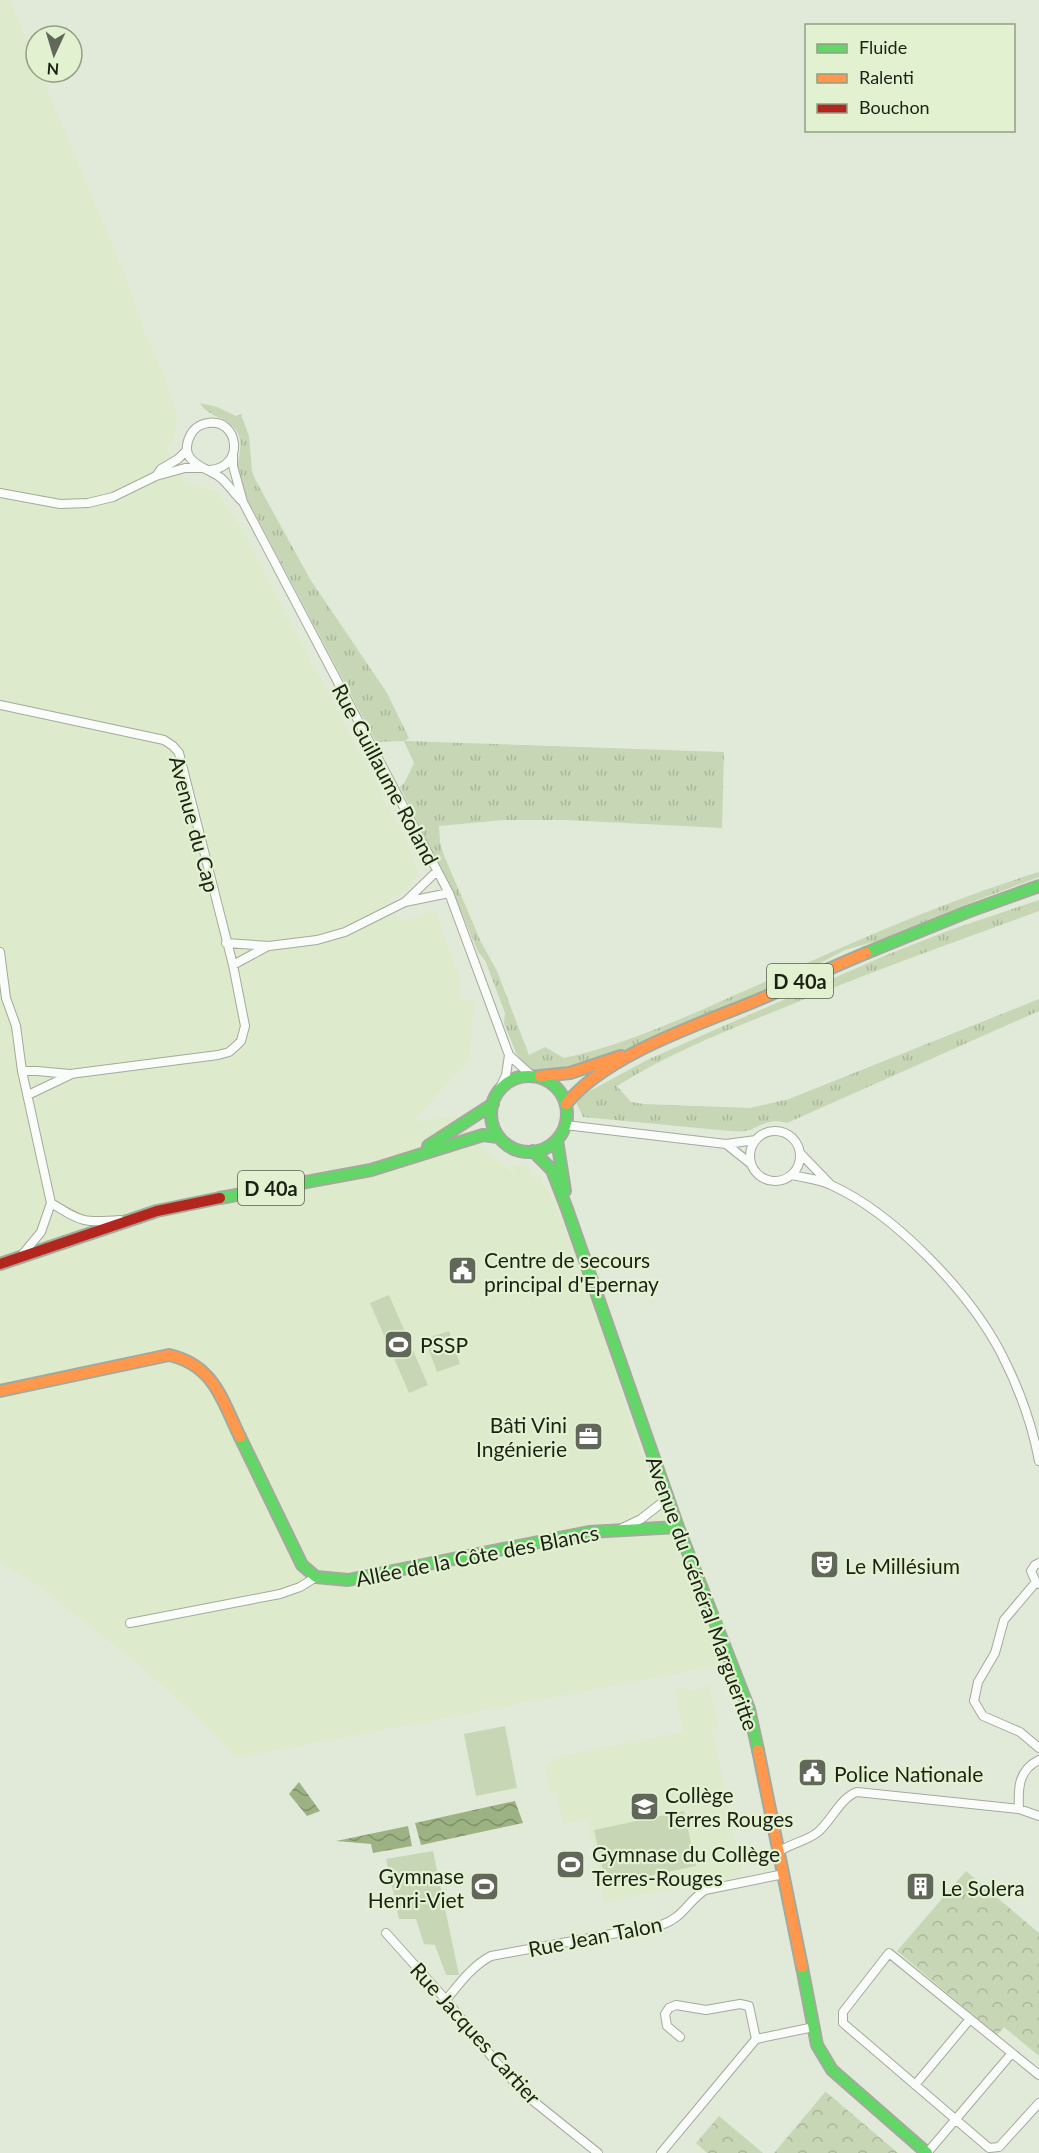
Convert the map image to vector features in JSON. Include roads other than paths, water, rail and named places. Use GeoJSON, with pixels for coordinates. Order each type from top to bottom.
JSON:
{"type":"FeatureCollection","features":[{"type":"Feature","properties":{"kind":"street"},"geometry":{"type":"LineString","coordinates":[[0,493],[60,504],[88,503],[113,497],[156,476],[185,468],[205,469],[221,468],[233,455],[234,439],[224,426],[212,423],[201,425],[193,431],[187,443],[187,450],[195,464],[205,469]]}},
{"type":"Feature","properties":{"kind":"street"},"geometry":{"type":"LineString","coordinates":[[156,476],[187,450]]}},
{"type":"Feature","properties":{"kind":"street","name":"Rue Guillaume Roland"},"geometry":{"type":"LineString","coordinates":[[233,455],[233,466],[243,502],[449,893],[509,1055]]}},
{"type":"Feature","properties":{"kind":"street","name":"Rue Guillaume Roland"},"geometry":{"type":"LineString","coordinates":[[205,469],[227,483],[243,502]]}},
{"type":"Feature","properties":{"kind":"street","name":"Avenue du Cap"},"geometry":{"type":"LineString","coordinates":[[0,705],[164,740],[179,753],[233,965],[245,1026],[241,1041],[229,1052],[70,1074]]}},
{"type":"Feature","properties":{"kind":"street"},"geometry":{"type":"LineString","coordinates":[[405,902],[437,871]]}},
{"type":"Feature","properties":{"kind":"street","name":"D 40a"},"geometry":{"type":"LineString","coordinates":[[535,1076],[548,1077],[570,1072],[645,1048],[955,916],[1039,886]]}},
{"type":"Feature","properties":{"kind":"street"},"geometry":{"type":"LineString","coordinates":[[226,943],[269,946],[317,940],[345,932],[405,902],[449,893]]}},
{"type":"Feature","properties":{"kind":"street"},"geometry":{"type":"LineString","coordinates":[[233,965],[269,946]]}},
{"type":"Feature","properties":{"kind":"street"},"geometry":{"type":"LineString","coordinates":[[0,952],[6,998],[15,1026],[22,1071],[51,1203],[41,1232],[30,1248],[18,1259]]}},
{"type":"Feature","properties":{"kind":"street","name":"D 40a"},"geometry":{"type":"LineString","coordinates":[[566,1104],[570,1095],[588,1081],[645,1048]]}},
{"type":"Feature","properties":{"kind":"street"},"geometry":{"type":"LineString","coordinates":[[509,1055],[535,1076],[547,1080],[557,1088],[566,1104],[565,1125],[550,1146],[533,1151],[515,1149],[498,1137],[490,1117],[493,1104],[506,1075],[509,1055]]}},
{"type":"Feature","properties":{"kind":"street"},"geometry":{"type":"LineString","coordinates":[[22,1071],[70,1074]]}},
{"type":"Feature","properties":{"kind":"street"},"geometry":{"type":"LineString","coordinates":[[28,1095],[70,1074]]}},
{"type":"Feature","properties":{"kind":"street"},"geometry":{"type":"LineString","coordinates":[[500,1088],[519,1077],[535,1076]]}},
{"type":"Feature","properties":{"kind":"street","name":"D 40a"},"geometry":{"type":"LineString","coordinates":[[414,1155],[493,1104]]}},
{"type":"Feature","properties":{"kind":"street"},"geometry":{"type":"LineString","coordinates":[[565,1125],[726,1144],[756,1140],[770,1132],[786,1133],[793,1138],[800,1153],[830,1184]]}},
{"type":"Feature","properties":{"kind":"street","name":"D 40a"},"geometry":{"type":"LineString","coordinates":[[0,1264],[128,1220],[190,1203],[371,1170],[483,1135],[498,1137]]}},
{"type":"Feature","properties":{"kind":"street","name":"Avenue du Général Margueritte"},"geometry":{"type":"LineString","coordinates":[[556,1140],[567,1209]]}},
{"type":"Feature","properties":{"kind":"street"},"geometry":{"type":"LineString","coordinates":[[752,1164],[752,1148],[756,1140]]}},
{"type":"Feature","properties":{"kind":"street"},"geometry":{"type":"LineString","coordinates":[[726,1144],[752,1164],[761,1177],[768,1180],[777,1181],[792,1175],[830,1184],[861,1201],[898,1230],[937,1267],[975,1311],[1001,1353],[1021,1400],[1039,1461]]}},
{"type":"Feature","properties":{"kind":"street","name":"Avenue du Général Margueritte"},"geometry":{"type":"LineString","coordinates":[[533,1151],[552,1170],[678,1527],[749,1709],[780,1851],[814,2027],[822,2056],[832,2070],[927,2153]]}},
{"type":"Feature","properties":{"kind":"street"},"geometry":{"type":"LineString","coordinates":[[792,1175],[800,1161],[800,1153]]}},
{"type":"Feature","properties":{"kind":"street"},"geometry":{"type":"LineString","coordinates":[[51,1203],[79,1221],[128,1220]]}},
{"type":"Feature","properties":{"kind":"street"},"geometry":{"type":"LineString","coordinates":[[0,1391],[169,1355],[185,1358],[198,1365],[212,1379],[302,1565],[316,1577],[300,1587],[280,1594],[130,1623]]}},
{"type":"Feature","properties":{"kind":"street","name":"Allée de la Côte des Blancs"},"geometry":{"type":"LineString","coordinates":[[618,1530],[641,1519],[668,1498]]}},
{"type":"Feature","properties":{"kind":"street","name":"Allée de la Côte des Blancs"},"geometry":{"type":"LineString","coordinates":[[316,1577],[348,1580],[589,1532],[678,1527]]}},
{"type":"Feature","properties":{"kind":"street"},"geometry":{"type":"LineString","coordinates":[[1039,1563],[1031,1571],[1037,1583],[1004,1620],[995,1653],[978,1682],[974,1701],[983,1716],[1020,1732],[1039,1748]]}},
{"type":"Feature","properties":{"kind":"street"},"geometry":{"type":"LineString","coordinates":[[1019,1809],[1018,1790],[1023,1773],[1039,1760]]}},
{"type":"Feature","properties":{"kind":"street"},"geometry":{"type":"LineString","coordinates":[[780,1851],[819,1831],[850,1795],[857,1792],[1019,1809],[1039,1816]]}},
{"type":"Feature","properties":{"kind":"street","name":"Rue Jean Talon"},"geometry":{"type":"LineString","coordinates":[[446,2000],[472,1969],[491,1956],[661,1925],[673,1921],[705,1890],[784,1874]]}},
{"type":"Feature","properties":{"kind":"street","name":"Rue Jacques Cartier"},"geometry":{"type":"LineString","coordinates":[[386,1933],[528,2096],[598,2153]]}},
{"type":"Feature","properties":{"kind":"street"},"geometry":{"type":"LineString","coordinates":[[1039,2075],[889,1953],[843,2012],[843,2023],[989,2148],[999,2147],[1039,2103]]}},
{"type":"Feature","properties":{"kind":"street"},"geometry":{"type":"LineString","coordinates":[[680,2037],[667,2026],[665,2014],[669,2008],[676,2005],[706,2010],[740,2004],[749,2006],[756,2039]]}},
{"type":"Feature","properties":{"kind":"street"},"geometry":{"type":"LineString","coordinates":[[915,2085],[970,2019]]}},
{"type":"Feature","properties":{"kind":"street"},"geometry":{"type":"LineString","coordinates":[[661,2153],[704,2098],[756,2039],[814,2027]]}},
{"type":"Feature","properties":{"kind":"street"},"geometry":{"type":"LineString","coordinates":[[927,2153],[1012,2053]]}},
{"type":"Feature","properties":{"kind":"water"},"geometry":{"type":"Polygon","coordinates":[[[299,1782],[320,1811],[307,1816],[289,1794],[299,1782]]]}},
{"type":"Feature","properties":{"kind":"water"},"geometry":{"type":"Polygon","coordinates":[[[515,1801],[523,1823],[421,1845],[415,1823],[515,1801]]]}},
{"type":"Feature","properties":{"kind":"water"},"geometry":{"type":"Polygon","coordinates":[[[408,1826],[412,1846],[373,1853],[371,1844],[336,1841],[408,1826]]]}},
{"type":"Feature","properties":{"kind":"place","name":"Centre de secours principal d'Epernay"},"geometry":{"type":"Point","coordinates":[463,1271]}},
{"type":"Feature","properties":{"kind":"place","name":"PSSP"},"geometry":{"type":"Point","coordinates":[399,1344]}},
{"type":"Feature","properties":{"kind":"place","name":"Bâti Vini Ingénierie"},"geometry":{"type":"Point","coordinates":[588,1436]}},
{"type":"Feature","properties":{"kind":"place","name":"Le Millésium"},"geometry":{"type":"Point","coordinates":[824,1565]}},
{"type":"Feature","properties":{"kind":"place","name":"Police Nationale"},"geometry":{"type":"Point","coordinates":[813,1773]}},
{"type":"Feature","properties":{"kind":"place","name":"Collège Terres Rouges"},"geometry":{"type":"Point","coordinates":[644,1806]}},
{"type":"Feature","properties":{"kind":"place","name":"Gymnase du Collège Terres-Rouges"},"geometry":{"type":"Point","coordinates":[571,1865]}},
{"type":"Feature","properties":{"kind":"place","name":"Gymnase Henri-Viet"},"geometry":{"type":"Point","coordinates":[485,1887]}},
{"type":"Feature","properties":{"kind":"place","name":"Le Solera"},"geometry":{"type":"Point","coordinates":[920,1887]}}]}
